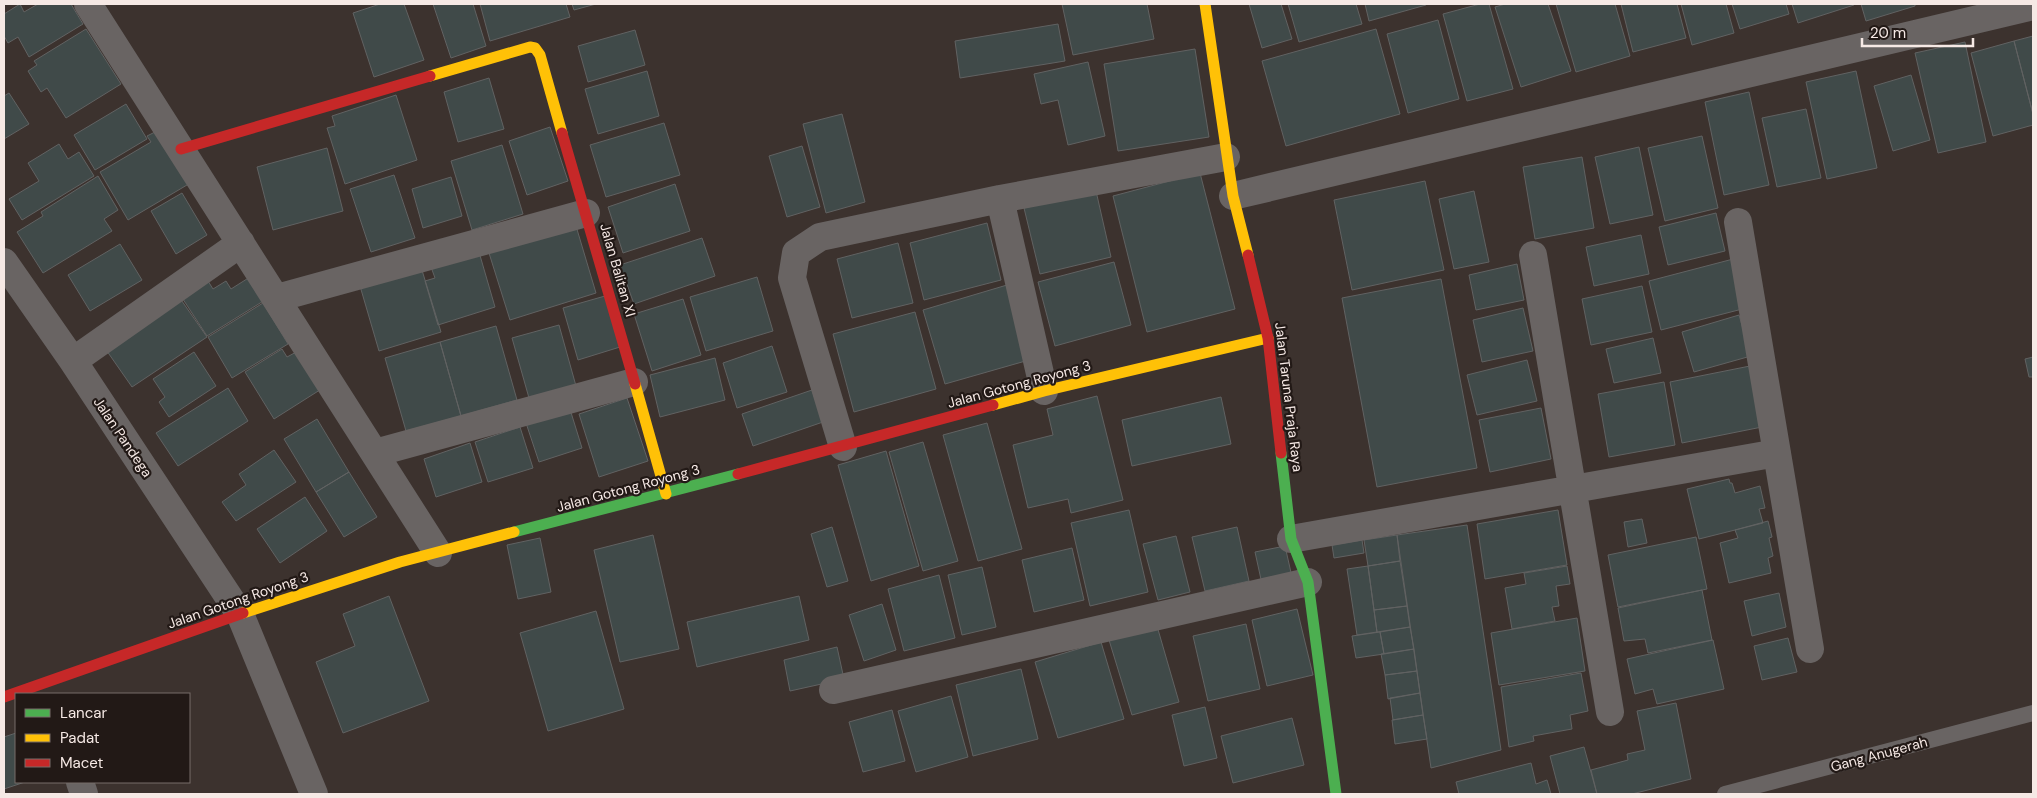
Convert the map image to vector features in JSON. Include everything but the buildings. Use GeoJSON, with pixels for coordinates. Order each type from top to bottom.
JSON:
{"type":"FeatureCollection","features":[{"type":"Feature","properties":{"kind":"street"},"geometry":{"type":"LineString","coordinates":[[88,4],[438,552]]}},
{"type":"Feature","properties":{"kind":"street","name":"Jalan Taruna Praja Raya"},"geometry":{"type":"LineString","coordinates":[[1206,4],[1226,157],[1233,196],[1268,338],[1291,539],[1308,582],[1336,794]]}},
{"type":"Feature","properties":{"kind":"street"},"geometry":{"type":"LineString","coordinates":[[1233,196],[2033,6]]}},
{"type":"Feature","properties":{"kind":"street","name":"Jalan Balitan XI"},"geometry":{"type":"LineString","coordinates":[[181,149],[530,47],[534,48],[540,55],[666,494]]}},
{"type":"Feature","properties":{"kind":"street"},"geometry":{"type":"LineString","coordinates":[[843,447],[792,278],[796,253],[820,237],[1000,199],[1226,157]]}},
{"type":"Feature","properties":{"kind":"street"},"geometry":{"type":"LineString","coordinates":[[1000,199],[1044,391]]}},
{"type":"Feature","properties":{"kind":"street"},"geometry":{"type":"LineString","coordinates":[[277,298],[586,213]]}},
{"type":"Feature","properties":{"kind":"street"},"geometry":{"type":"LineString","coordinates":[[1738,222],[1810,650]]}},
{"type":"Feature","properties":{"kind":"street"},"geometry":{"type":"LineString","coordinates":[[72,361],[241,243]]}},
{"type":"Feature","properties":{"kind":"street"},"geometry":{"type":"LineString","coordinates":[[1532,255],[1610,712]]}},
{"type":"Feature","properties":{"kind":"street","name":"Jalan Pandega"},"geometry":{"type":"LineString","coordinates":[[4,262],[240,614],[314,794]]}},
{"type":"Feature","properties":{"kind":"street","name":"Jalan Gotong Royong 3"},"geometry":{"type":"LineString","coordinates":[[26,693],[48,688],[240,614],[400,562],[666,494],[1044,391],[1268,338]]}},
{"type":"Feature","properties":{"kind":"street"},"geometry":{"type":"LineString","coordinates":[[375,453],[634,382]]}},
{"type":"Feature","properties":{"kind":"street"},"geometry":{"type":"LineString","coordinates":[[1291,539],[1777,453]]}},
{"type":"Feature","properties":{"kind":"street"},"geometry":{"type":"LineString","coordinates":[[833,690],[1308,582]]}},
{"type":"Feature","properties":{"kind":"lane","name":"Gang Anugerah"},"geometry":{"type":"LineString","coordinates":[[1724,794],[2033,713]]}},
{"type":"Feature","properties":{"kind":"traffic: fast"},"geometry":{"type":"LineString","coordinates":[[1281,453],[1291,539],[1308,582],[1336,794]]}},
{"type":"Feature","properties":{"kind":"traffic: fast"},"geometry":{"type":"LineString","coordinates":[[514,532],[738,474]]}},
{"type":"Feature","properties":{"kind":"traffic: slow"},"geometry":{"type":"LineString","coordinates":[[1205,4],[1233,196],[1248,255]]}},
{"type":"Feature","properties":{"kind":"traffic: slow"},"geometry":{"type":"LineString","coordinates":[[430,76],[530,47],[535,48],[540,55],[562,133]]}},
{"type":"Feature","properties":{"kind":"traffic: slow"},"geometry":{"type":"LineString","coordinates":[[993,405],[1044,391],[1268,338]]}},
{"type":"Feature","properties":{"kind":"traffic: slow"},"geometry":{"type":"LineString","coordinates":[[635,384],[666,494]]}},
{"type":"Feature","properties":{"kind":"traffic: slow"},"geometry":{"type":"LineString","coordinates":[[243,613],[400,562],[514,532]]}},
{"type":"Feature","properties":{"kind":"traffic: jam"},"geometry":{"type":"LineString","coordinates":[[181,149],[430,76]]}},
{"type":"Feature","properties":{"kind":"traffic: jam"},"geometry":{"type":"LineString","coordinates":[[562,133],[635,384]]}},
{"type":"Feature","properties":{"kind":"traffic: jam"},"geometry":{"type":"LineString","coordinates":[[1248,255],[1268,338],[1281,453]]}},
{"type":"Feature","properties":{"kind":"traffic: jam"},"geometry":{"type":"LineString","coordinates":[[738,474],[993,405]]}},
{"type":"Feature","properties":{"kind":"traffic: jam"},"geometry":{"type":"LineString","coordinates":[[15,693],[243,613]]}},
{"type":"Feature","properties":{"kind":"traffic: jam"},"geometry":{"type":"LineString","coordinates":[[4,697],[15,693]]}}]}
